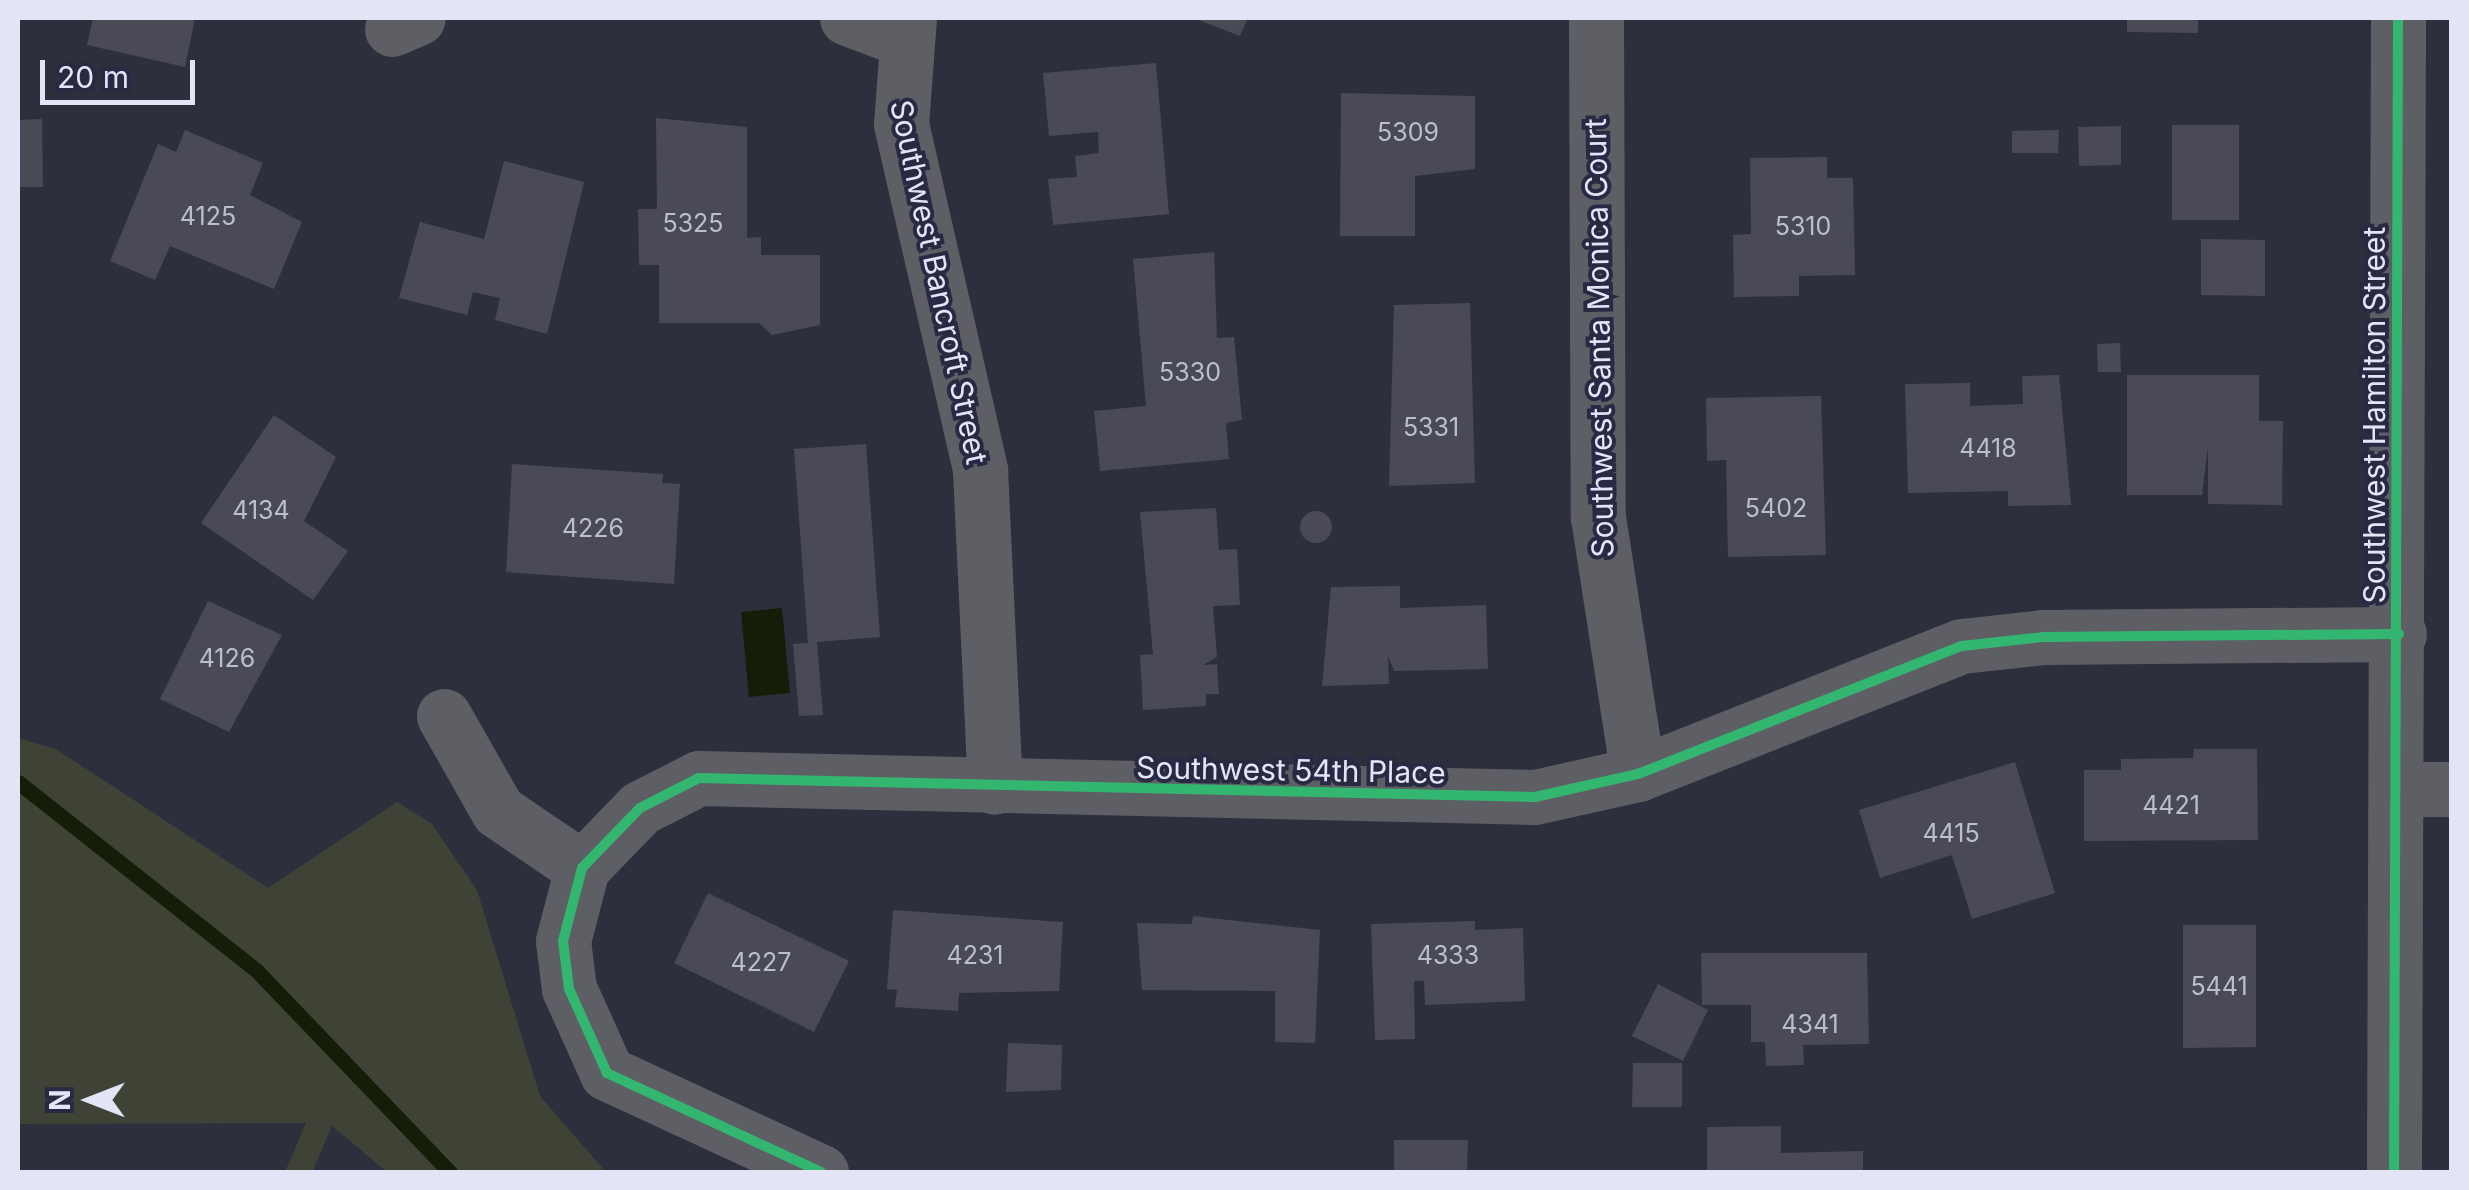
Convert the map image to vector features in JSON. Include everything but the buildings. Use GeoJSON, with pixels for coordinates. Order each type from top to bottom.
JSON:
{"type":"FeatureCollection","features":[{"type":"Feature","properties":{"kind":"street"},"geometry":{"type":"LineString","coordinates":[[846,18],[905,28]]}},
{"type":"Feature","properties":{"kind":"street","name":"Southwest Santa Monica Court"},"geometry":{"type":"LineString","coordinates":[[1596,18],[1598,517],[1638,774]]}},
{"type":"Feature","properties":{"kind":"street","name":"Southwest Hamilton Street"},"geometry":{"type":"LineString","coordinates":[[2394,1172],[2399,634],[2398,18]]}},
{"type":"Feature","properties":{"kind":"street","name":"Southwest Bancroft Street"},"geometry":{"type":"LineString","coordinates":[[905,28],[901,124],[980,470],[995,787]]}},
{"type":"Feature","properties":{"kind":"street","name":"Southwest 54th Place"},"geometry":{"type":"LineString","coordinates":[[822,1172],[607,1074],[582,1029],[563,941],[582,868],[640,808],[700,778],[1535,798],[1638,774],[1962,646],[2043,637],[2399,634]]}},
{"type":"Feature","properties":{"kind":"street"},"geometry":{"type":"LineString","coordinates":[[444,716],[498,812],[582,868]]}},
{"type":"Feature","properties":{"kind":"street"},"geometry":{"type":"LineString","coordinates":[[2397,789],[2452,788]]}},
{"type":"Feature","properties":{"kind":"shaded area"},"geometry":{"type":"Polygon","coordinates":[[[782,608],[790,693],[749,697],[741,612],[782,608]]]}},
{"type":"Feature","properties":{"kind":"shaded area"},"geometry":{"type":"Polygon","coordinates":[[[18,738],[56,749],[268,888],[397,802],[432,824],[477,890],[540,1096],[606,1172],[387,1172],[332,1126],[312,1172],[285,1172],[306,1123],[18,1124],[18,738]]]}},
{"type":"Feature","properties":{"kind":"waterway"},"geometry":{"type":"LineString","coordinates":[[18,782],[257,971],[450,1172]]}},
{"type":"Feature","properties":{"kind":"cycle path"},"geometry":{"type":"LineString","coordinates":[[2394,1172],[2398,18]]}},
{"type":"Feature","properties":{"kind":"cycle path"},"geometry":{"type":"LineString","coordinates":[[821,1172],[607,1073],[569,989],[563,941],[582,868],[640,808],[699,778],[1535,797],[1638,774],[1962,646],[2043,637],[2399,634]]}}]}
